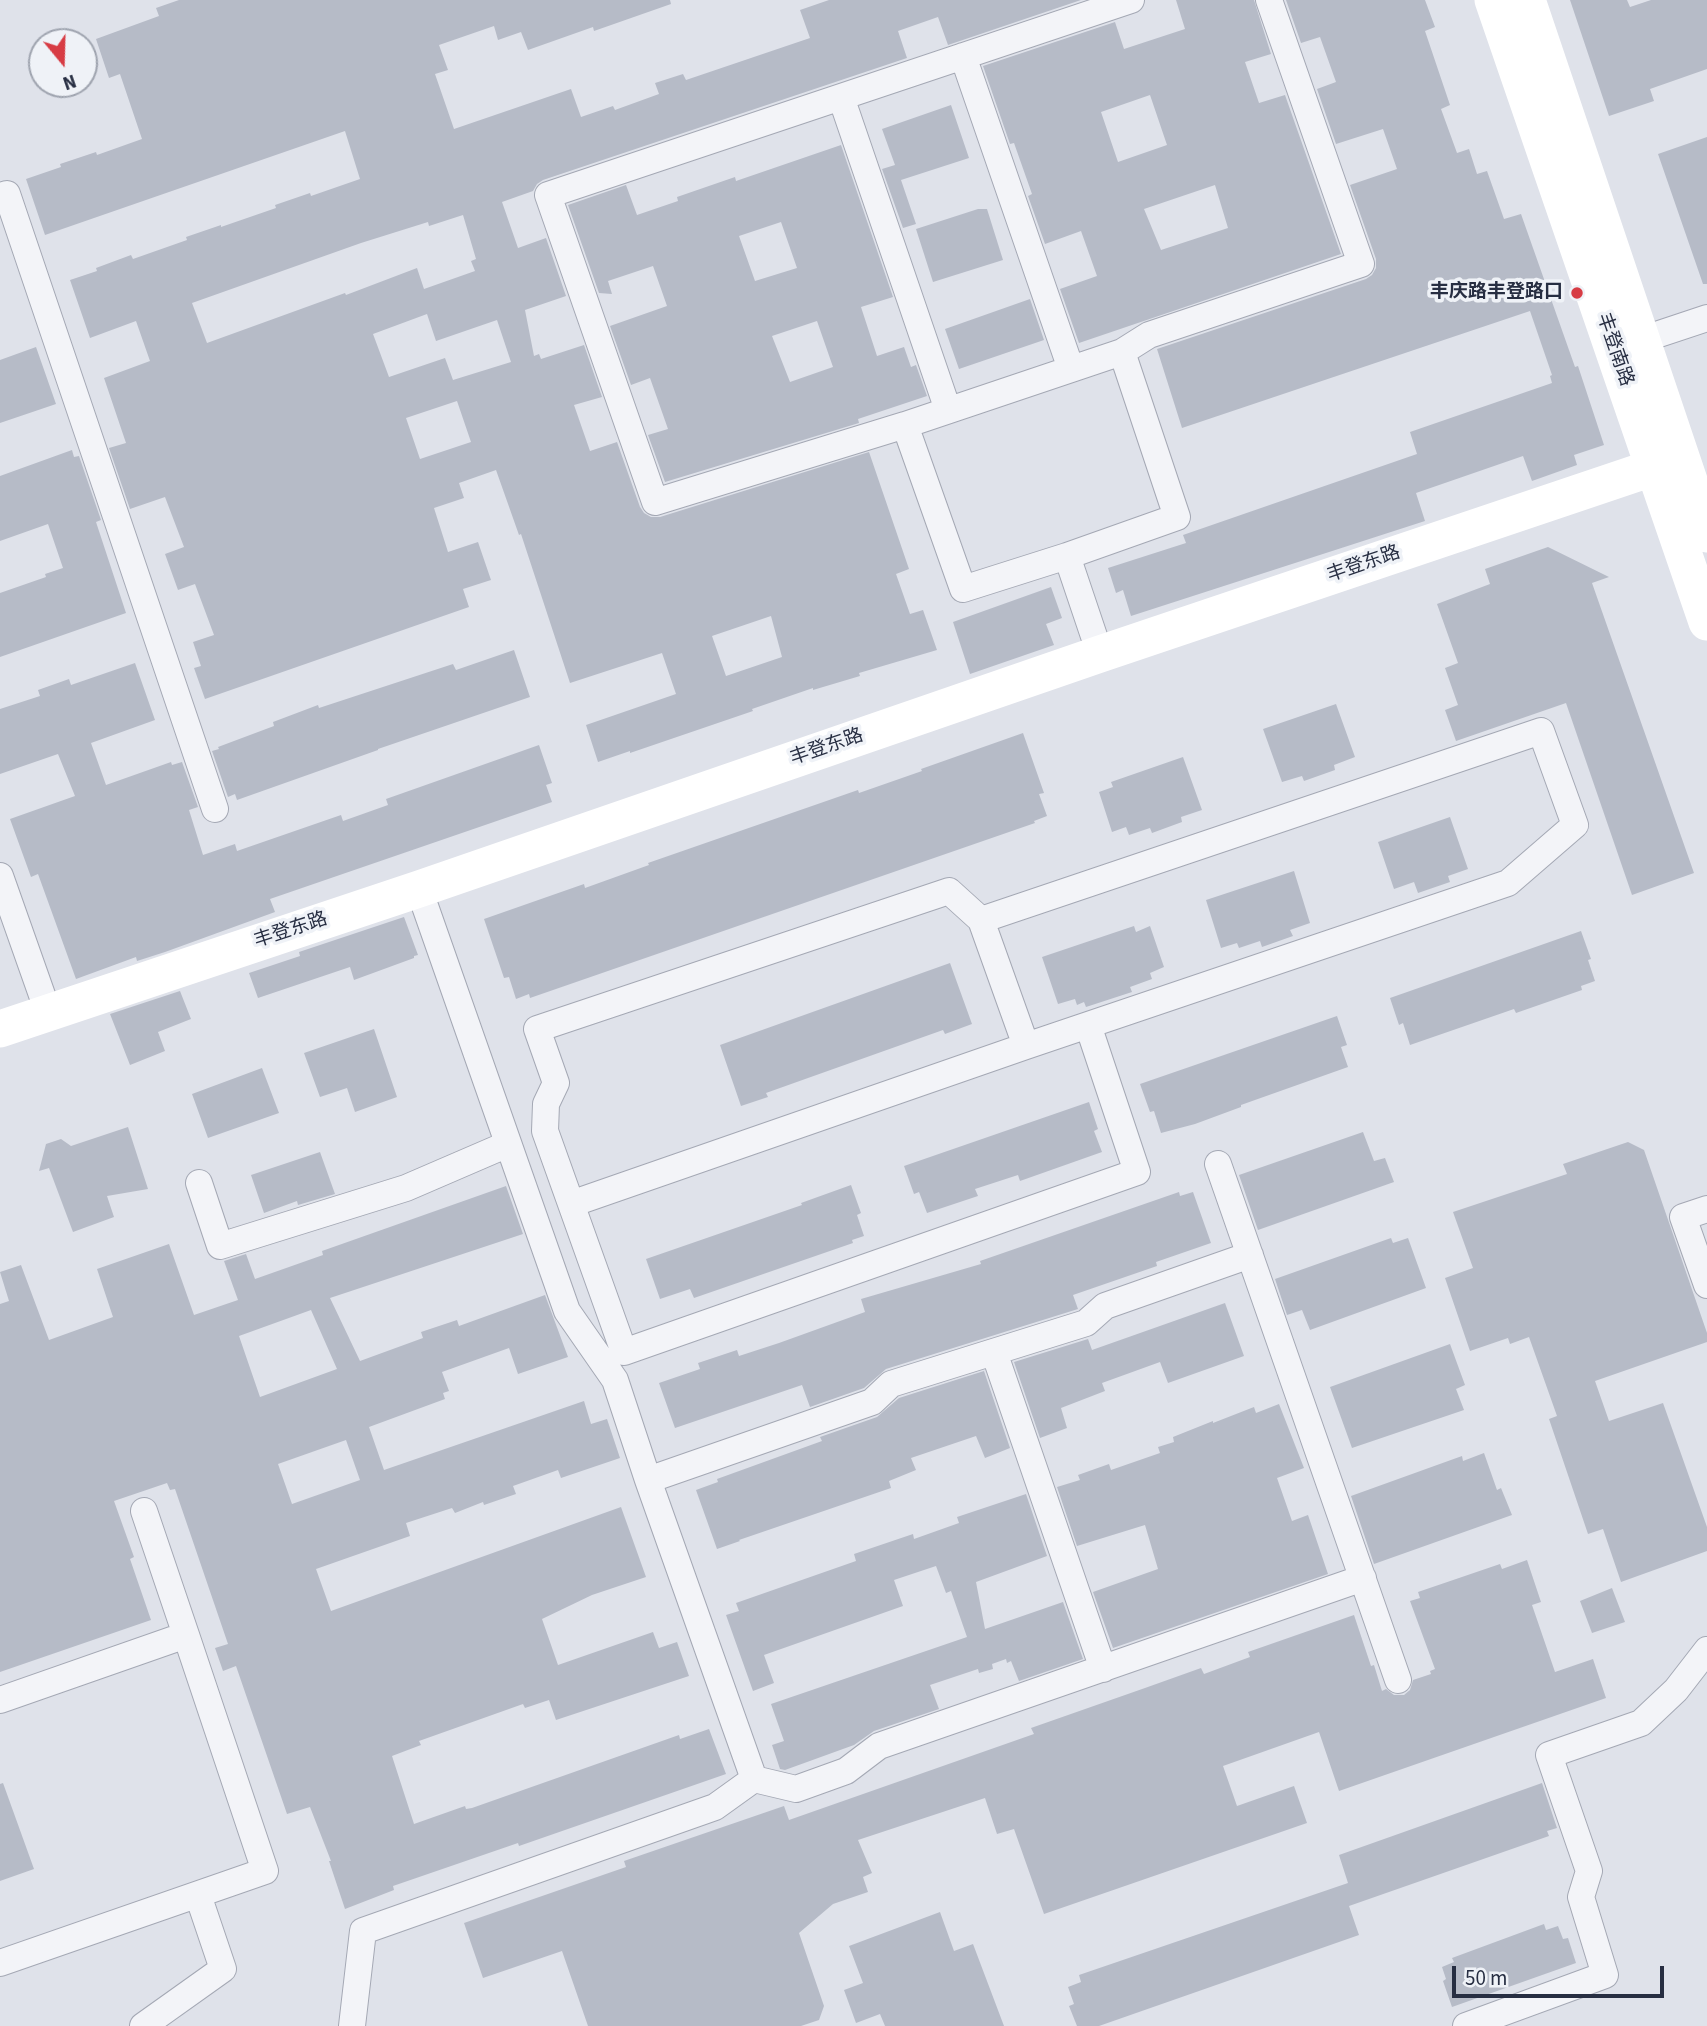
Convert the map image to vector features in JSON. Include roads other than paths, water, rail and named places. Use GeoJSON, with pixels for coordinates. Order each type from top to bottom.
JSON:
{"type":"FeatureCollection","features":[{"type":"Feature","properties":{"kind":"street"},"geometry":{"type":"LineString","coordinates":[[1131,0],[548,195],[655,502],[905,425],[1122,352],[1149,335],[1361,264],[1269,0]]}},
{"type":"Feature","properties":{"kind":"street","name":"丰登南路"},"geometry":{"type":"LineString","coordinates":[[1493,0],[1707,622]]}},
{"type":"Feature","properties":{"kind":"street","name":"丰登南路"},"geometry":{"type":"LineString","coordinates":[[1527,0],[1707,534]]}},
{"type":"Feature","properties":{"kind":"street"},"geometry":{"type":"LineString","coordinates":[[964,56],[1071,369]]}},
{"type":"Feature","properties":{"kind":"street"},"geometry":{"type":"LineString","coordinates":[[841,97],[948,410]]}},
{"type":"Feature","properties":{"kind":"street"},"geometry":{"type":"LineString","coordinates":[[0,196],[7,194],[215,809]]}},
{"type":"Feature","properties":{"kind":"street"},"geometry":{"type":"LineString","coordinates":[[1642,340],[1707,318]]}},
{"type":"Feature","properties":{"kind":"street"},"geometry":{"type":"LineString","coordinates":[[905,425],[963,589],[1068,556],[1177,517],[1122,352]]}},
{"type":"Feature","properties":{"kind":"street","name":"丰登东路"},"geometry":{"type":"LineString","coordinates":[[0,1029],[419,889],[1100,654],[1655,467]]}},
{"type":"Feature","properties":{"kind":"street"},"geometry":{"type":"LineString","coordinates":[[1068,556],[1100,654]]}},
{"type":"Feature","properties":{"kind":"street"},"geometry":{"type":"LineString","coordinates":[[571,1204],[1508,883],[1575,825],[1541,731],[981,920]]}},
{"type":"Feature","properties":{"kind":"street"},"geometry":{"type":"LineString","coordinates":[[0,876],[48,1012]]}},
{"type":"Feature","properties":{"kind":"street"},"geometry":{"type":"LineString","coordinates":[[419,889],[566,1311],[615,1380],[754,1779]]}},
{"type":"Feature","properties":{"kind":"street"},"geometry":{"type":"LineString","coordinates":[[1026,1046],[981,920],[949,891],[537,1029],[556,1083],[546,1104],[545,1131],[624,1352],[1137,1172],[1088,1025]]}},
{"type":"Feature","properties":{"kind":"street"},"geometry":{"type":"LineString","coordinates":[[199,1183],[220,1246],[406,1188],[508,1144]]}},
{"type":"Feature","properties":{"kind":"street"},"geometry":{"type":"LineString","coordinates":[[1218,1164],[1398,1680]]}},
{"type":"Feature","properties":{"kind":"street"},"geometry":{"type":"LineString","coordinates":[[1707,1209],[1683,1217],[1707,1285]]}},
{"type":"Feature","properties":{"kind":"street"},"geometry":{"type":"LineString","coordinates":[[648,1480],[872,1402],[891,1384],[1086,1322],[1104,1306],[1250,1255]]}},
{"type":"Feature","properties":{"kind":"street"},"geometry":{"type":"LineString","coordinates":[[994,1352],[1103,1669]]}},
{"type":"Feature","properties":{"kind":"street"},"geometry":{"type":"LineString","coordinates":[[0,1963],[265,1871],[144,1511]]}},
{"type":"Feature","properties":{"kind":"street"},"geometry":{"type":"LineString","coordinates":[[352,2026],[363,1931],[715,1807],[754,1779],[796,1789],[846,1771],[879,1746],[1363,1578]]}},
{"type":"Feature","properties":{"kind":"street"},"geometry":{"type":"LineString","coordinates":[[0,1700],[186,1635]]}},
{"type":"Feature","properties":{"kind":"street"},"geometry":{"type":"LineString","coordinates":[[1466,2026],[1605,1975],[1581,1897],[1589,1871],[1549,1755],[1641,1723],[1676,1690],[1707,1650]]}},
{"type":"Feature","properties":{"kind":"street"},"geometry":{"type":"LineString","coordinates":[[143,2026],[223,1969],[198,1895]]}},
{"type":"Feature","properties":{"kind":"place","name":"丰庆路丰登路口"},"geometry":{"type":"Point","coordinates":[1577,293]}}]}
